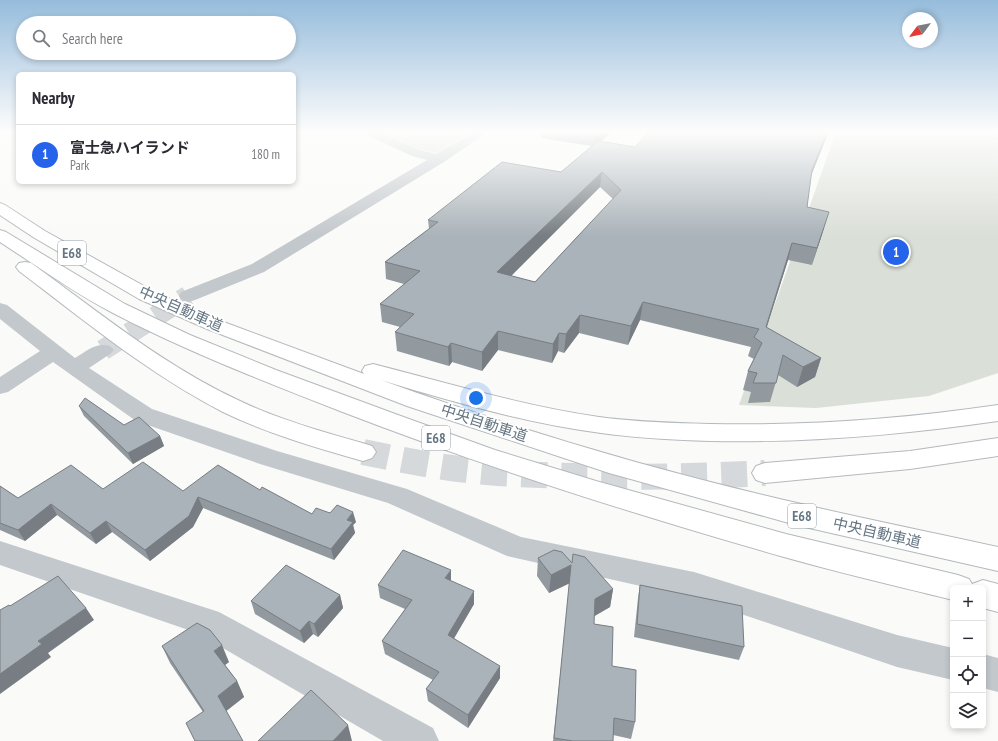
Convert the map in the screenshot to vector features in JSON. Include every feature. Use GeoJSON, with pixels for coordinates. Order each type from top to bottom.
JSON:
{"type":"FeatureCollection","features":[{"type":"Feature","properties":{"kind":"highway","name":"中央自動車道"},"geometry":{"type":"LineString","coordinates":[[0,208],[39,234],[146,294],[214,325],[296,358],[415,401],[609,464],[796,514],[998,559]]}},
{"type":"Feature","properties":{"kind":"highway","name":"中央自動車道"},"geometry":{"type":"LineString","coordinates":[[0,235],[56,272],[118,308],[176,336],[268,375],[388,421],[486,456],[594,491],[786,546],[950,586]]}},
{"type":"Feature","properties":{"kind":"highway"},"geometry":{"type":"LineString","coordinates":[[0,249],[150,359],[189,384],[234,407],[291,430],[363,452]]}},
{"type":"Feature","properties":{"kind":"highway"},"geometry":{"type":"LineString","coordinates":[[146,294],[343,362],[438,390],[510,409],[587,424],[657,431],[737,434],[886,428],[998,414]]}},
{"type":"Feature","properties":{"kind":"highway"},"geometry":{"type":"LineString","coordinates":[[765,474],[910,460],[998,447]]}},
{"type":"Feature","properties":{"kind":"highway"},"geometry":{"type":"LineString","coordinates":[[986,595],[998,598]]}},
{"type":"Feature","properties":{"kind":"street"},"geometry":{"type":"LineString","coordinates":[[188,296],[258,268],[425,167]]}},
{"type":"Feature","properties":{"kind":"street"},"geometry":{"type":"LineString","coordinates":[[0,309],[64,360],[144,416],[269,458],[397,496],[517,548],[694,585],[897,651],[950,663]]}},
{"type":"Feature","properties":{"kind":"street"},"geometry":{"type":"LineString","coordinates":[[0,387],[64,360],[103,350]]}},
{"type":"Feature","properties":{"kind":"street"},"geometry":{"type":"LineString","coordinates":[[0,553],[207,622],[420,741]]}},
{"type":"Feature","properties":{"kind":"street"},"geometry":{"type":"LineString","coordinates":[[986,672],[998,675]]}},
{"type":"Feature","properties":{"kind":"shaded area"},"geometry":{"type":"Polygon","coordinates":[[[824,167],[998,167],[998,373],[929,396],[816,408],[739,405],[824,167]]]}},
{"type":"Feature","properties":{"kind":"building"},"geometry":{"type":"Polygon","coordinates":[[[496,167],[529,167],[561,172],[567,167],[813,167],[807,207],[829,212],[817,248],[792,243],[766,327],[821,358],[803,367],[783,355],[776,383],[753,383],[757,373],[748,371],[762,343],[754,337],[759,329],[643,302],[631,326],[580,315],[566,334],[559,333],[553,344],[498,331],[482,352],[451,343],[448,347],[395,332],[414,314],[380,304],[420,271],[385,262],[438,222],[428,220],[496,167]],[[602,172],[497,272],[535,282],[621,190],[602,172]]]}},
{"type":"Feature","properties":{"kind":"building"},"geometry":{"type":"Polygon","coordinates":[[[85,398],[124,425],[139,417],[160,436],[128,453],[79,406],[85,398]]]}},
{"type":"Feature","properties":{"kind":"building"},"geometry":{"type":"Polygon","coordinates":[[[143,462],[183,491],[218,465],[260,490],[262,487],[312,514],[316,508],[330,513],[337,505],[353,512],[347,520],[353,522],[331,549],[198,497],[189,516],[145,550],[106,521],[90,533],[51,504],[18,530],[0,523],[0,486],[18,498],[71,465],[103,489],[143,462]]]}},
{"type":"Feature","properties":{"kind":"building"},"geometry":{"type":"Polygon","coordinates":[[[403,550],[451,570],[445,578],[474,591],[448,635],[500,666],[468,715],[426,689],[439,672],[382,641],[412,600],[378,585],[403,550]]]}},
{"type":"Feature","properties":{"kind":"building"},"geometry":{"type":"Polygon","coordinates":[[[554,550],[562,552],[572,563],[573,554],[585,557],[613,589],[595,599],[594,624],[613,627],[612,666],[636,670],[635,722],[614,718],[613,741],[573,741],[554,738],[571,565],[551,575],[538,558],[554,550]]]}},
{"type":"Feature","properties":{"kind":"building"},"geometry":{"type":"Polygon","coordinates":[[[286,565],[340,595],[314,624],[309,621],[300,631],[251,601],[286,565]]]}},
{"type":"Feature","properties":{"kind":"building"},"geometry":{"type":"Polygon","coordinates":[[[58,576],[86,608],[38,641],[42,644],[0,674],[0,610],[9,605],[10,606],[58,576]]]}},
{"type":"Feature","properties":{"kind":"building"},"geometry":{"type":"Polygon","coordinates":[[[640,585],[742,606],[744,647],[637,624],[640,585]]]}},
{"type":"Feature","properties":{"kind":"building"},"geometry":{"type":"Polygon","coordinates":[[[197,623],[210,630],[222,645],[214,651],[237,681],[218,696],[243,741],[195,741],[186,723],[204,711],[162,646],[197,623]]]}},
{"type":"Feature","properties":{"kind":"building"},"geometry":{"type":"Polygon","coordinates":[[[311,690],[348,725],[333,741],[258,741],[311,690]]]}},
{"type":"Feature","properties":{"kind":"tunnel"},"geometry":{"type":"LineString","coordinates":[[103,350],[188,296]]}},
{"type":"Feature","properties":{"kind":"tunnel"},"geometry":{"type":"LineString","coordinates":[[363,452],[413,462],[498,473],[632,477],[765,473]]}},
{"type":"Feature","properties":{"kind":"place","name":"富士急ハイランド"},"geometry":{"type":"Point","coordinates":[896,252]}}]}
